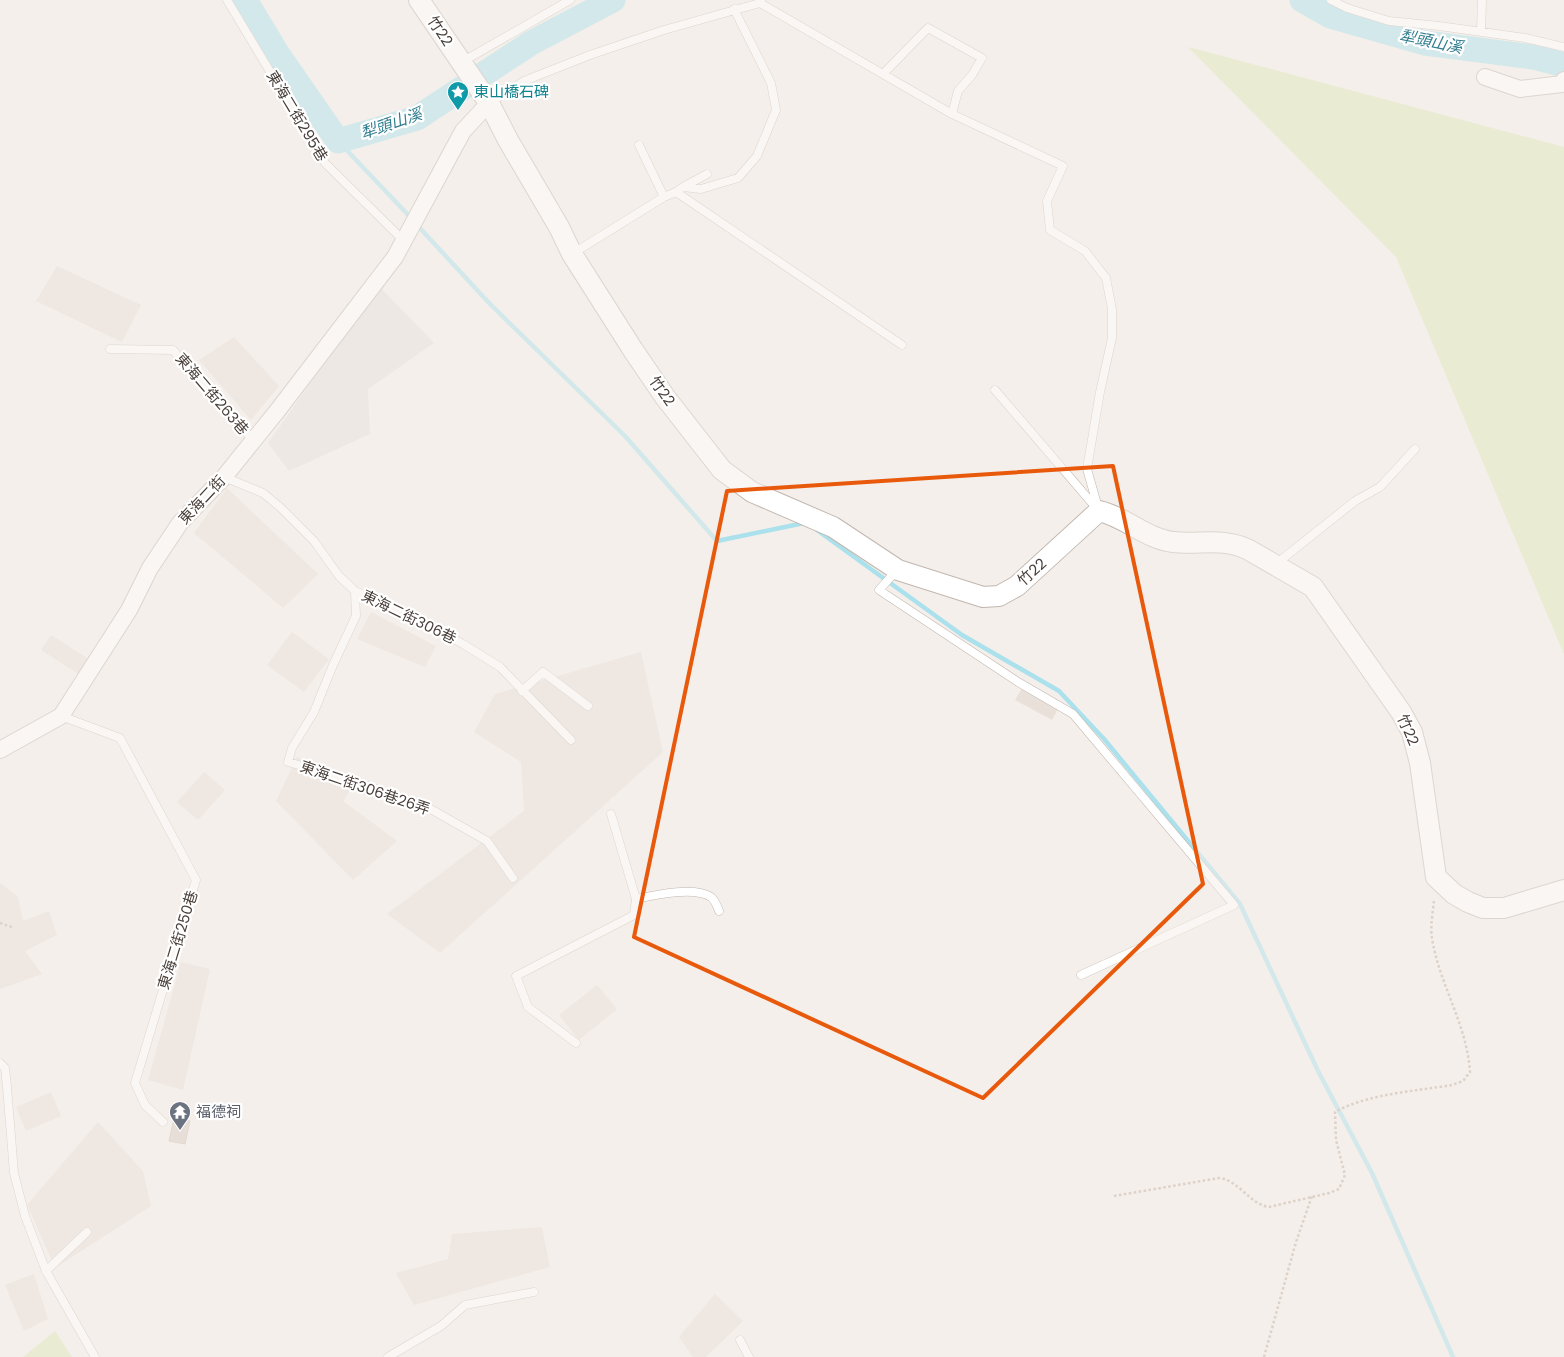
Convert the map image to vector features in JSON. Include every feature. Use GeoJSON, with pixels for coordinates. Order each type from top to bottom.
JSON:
{"type":"FeatureCollection","features":[{"type":"Feature","properties":{"kind":"street","name":"竹22"},"geometry":{"type":"LineString","coordinates":[[419,0],[489,103],[508,140],[559,227],[572,254],[665,397],[722,470],[752,492],[833,527],[898,570],[983,598],[999,596],[1017,586],[1099,511],[1111,514],[1157,538],[1174,542],[1225,542],[1239,545],[1313,587],[1401,712],[1412,732],[1420,763],[1436,877]]}},
{"type":"Feature","properties":{"kind":"street"},"geometry":{"type":"LineString","coordinates":[[1485,77],[1520,89],[1563,84]]}},
{"type":"Feature","properties":{"kind":"street","name":"東海二街"},"geometry":{"type":"LineString","coordinates":[[0,750],[61,716],[129,610],[150,568],[175,530],[254,441],[395,257],[463,132],[489,103]]}},
{"type":"Feature","properties":{"kind":"street"},"geometry":{"type":"LineString","coordinates":[[1436,877],[1454,894],[1483,908],[1504,908],[1564,890]]}},
{"type":"Feature","properties":{"kind":"lane","name":"東海二街295巷"},"geometry":{"type":"LineString","coordinates":[[227,0],[324,163],[404,241]]}},
{"type":"Feature","properties":{"kind":"lane"},"geometry":{"type":"LineString","coordinates":[[460,62],[570,0]]}},
{"type":"Feature","properties":{"kind":"lane"},"geometry":{"type":"LineString","coordinates":[[1331,0],[1347,8],[1389,20],[1525,38],[1564,47]]}},
{"type":"Feature","properties":{"kind":"lane"},"geometry":{"type":"LineString","coordinates":[[1481,32],[1482,0]]}},
{"type":"Feature","properties":{"kind":"lane"},"geometry":{"type":"LineString","coordinates":[[489,103],[524,80],[664,30],[760,1],[952,114],[1062,166],[1048,201],[1050,230],[1085,251],[1106,278],[1112,309],[1112,338],[1100,392],[1087,469],[1099,511]]}},
{"type":"Feature","properties":{"kind":"lane"},"geometry":{"type":"LineString","coordinates":[[683,187],[701,189],[738,178],[757,156],[776,110],[771,83],[734,9]]}},
{"type":"Feature","properties":{"kind":"lane"},"geometry":{"type":"LineString","coordinates":[[883,74],[928,28],[982,58],[972,75],[958,91],[952,114]]}},
{"type":"Feature","properties":{"kind":"lane"},"geometry":{"type":"LineString","coordinates":[[640,145],[664,197]]}},
{"type":"Feature","properties":{"kind":"lane"},"geometry":{"type":"LineString","coordinates":[[572,254],[664,197],[707,174]]}},
{"type":"Feature","properties":{"kind":"lane"},"geometry":{"type":"LineString","coordinates":[[676,192],[902,345]]}},
{"type":"Feature","properties":{"kind":"lane","name":"東海二街263巷"},"geometry":{"type":"LineString","coordinates":[[110,348],[174,350],[254,441]]}},
{"type":"Feature","properties":{"kind":"lane"},"geometry":{"type":"LineString","coordinates":[[995,390],[1099,511]]}},
{"type":"Feature","properties":{"kind":"lane"},"geometry":{"type":"LineString","coordinates":[[1274,565],[1355,501],[1380,488],[1415,449]]}},
{"type":"Feature","properties":{"kind":"lane","name":"東海二街306巷"},"geometry":{"type":"LineString","coordinates":[[224,477],[263,493],[281,508],[314,541],[339,576],[355,591],[408,615],[463,644],[500,667],[571,740]]}},
{"type":"Feature","properties":{"kind":"lane"},"geometry":{"type":"LineString","coordinates":[[898,570],[879,590],[1018,682],[1073,714],[1234,905],[1081,975]]}},
{"type":"Feature","properties":{"kind":"lane","name":"東海二街306巷26弄"},"geometry":{"type":"LineString","coordinates":[[355,591],[356,616],[314,712],[292,748],[288,762],[354,781],[427,807],[487,841],[512,878]]}},
{"type":"Feature","properties":{"kind":"lane"},"geometry":{"type":"LineString","coordinates":[[522,691],[543,672],[588,706]]}},
{"type":"Feature","properties":{"kind":"lane","name":"東海二街250巷"},"geometry":{"type":"LineString","coordinates":[[61,716],[120,738],[196,880],[136,1083],[145,1105],[163,1122]]}},
{"type":"Feature","properties":{"kind":"lane"},"geometry":{"type":"LineString","coordinates":[[576,1043],[528,1007],[516,976],[634,916],[636,899],[611,814]]}},
{"type":"Feature","properties":{"kind":"lane"},"geometry":{"type":"LineString","coordinates":[[636,899],[673,892],[703,894],[713,899],[719,911]]}},
{"type":"Feature","properties":{"kind":"lane"},"geometry":{"type":"LineString","coordinates":[[0,1062],[4,1068],[6,1078],[14,1173],[25,1216],[46,1271],[95,1357]]}},
{"type":"Feature","properties":{"kind":"lane"},"geometry":{"type":"LineString","coordinates":[[46,1271],[87,1232]]}},
{"type":"Feature","properties":{"kind":"lane"},"geometry":{"type":"LineString","coordinates":[[388,1357],[442,1326],[465,1305],[534,1292]]}},
{"type":"Feature","properties":{"kind":"lane"},"geometry":{"type":"LineString","coordinates":[[740,1340],[749,1357]]}},
{"type":"Feature","properties":{"kind":"path"},"geometry":{"type":"LineString","coordinates":[[1114,1196],[1219,1178],[1231,1182],[1262,1206],[1328,1193],[1339,1189],[1345,1175],[1336,1140],[1335,1112],[1343,1107],[1380,1097],[1452,1085],[1462,1081],[1470,1072],[1464,1033],[1441,973],[1431,937],[1436,877]]}},
{"type":"Feature","properties":{"kind":"path"},"geometry":{"type":"LineString","coordinates":[[0,923],[12,927]]}},
{"type":"Feature","properties":{"kind":"path"},"geometry":{"type":"LineString","coordinates":[[1264,1357],[1296,1242],[1312,1196]]}},
{"type":"Feature","properties":{"kind":"highlighted area"},"geometry":{"type":"Polygon","coordinates":[[[1113,466],[1203,884],[983,1098],[634,937],[727,491],[1113,466]]]}},
{"type":"Feature","properties":{"kind":"shaded area"},"geometry":{"type":"Polygon","coordinates":[[[57,266],[141,305],[122,342],[36,301],[57,266]]]}},
{"type":"Feature","properties":{"kind":"shaded area"},"geometry":{"type":"Polygon","coordinates":[[[379,286],[434,343],[368,389],[370,434],[289,471],[268,443],[379,286]]]}},
{"type":"Feature","properties":{"kind":"shaded area"},"geometry":{"type":"Polygon","coordinates":[[[234,337],[279,386],[251,420],[199,360],[234,337]]]}},
{"type":"Feature","properties":{"kind":"shaded area"},"geometry":{"type":"Polygon","coordinates":[[[227,488],[318,574],[283,608],[194,533],[227,488]]]}},
{"type":"Feature","properties":{"kind":"shaded area"},"geometry":{"type":"Polygon","coordinates":[[[371,612],[436,646],[425,667],[357,639],[371,612]]]}},
{"type":"Feature","properties":{"kind":"shaded area"},"geometry":{"type":"Polygon","coordinates":[[[292,632],[329,659],[304,692],[267,665],[292,632]]]}},
{"type":"Feature","properties":{"kind":"shaded area"},"geometry":{"type":"Polygon","coordinates":[[[51,635],[90,660],[80,675],[41,650],[51,635]]]}},
{"type":"Feature","properties":{"kind":"shaded area"},"geometry":{"type":"Polygon","coordinates":[[[641,652],[663,752],[440,953],[387,914],[524,811],[521,762],[474,732],[495,694],[641,652]]]}},
{"type":"Feature","properties":{"kind":"shaded area"},"geometry":{"type":"Polygon","coordinates":[[[1025,683],[1061,703],[1052,720],[1015,700],[1025,683]]]}},
{"type":"Feature","properties":{"kind":"shaded area"},"geometry":{"type":"Polygon","coordinates":[[[297,757],[356,781],[343,801],[397,841],[353,880],[276,801],[297,757]]]}},
{"type":"Feature","properties":{"kind":"shaded area"},"geometry":{"type":"Polygon","coordinates":[[[204,772],[225,790],[198,820],[177,802],[204,772]]]}},
{"type":"Feature","properties":{"kind":"shaded area"},"geometry":{"type":"Polygon","coordinates":[[[0,883],[18,897],[23,921],[49,911],[57,935],[25,951],[42,974],[0,989],[0,883]]]}},
{"type":"Feature","properties":{"kind":"shaded area"},"geometry":{"type":"Polygon","coordinates":[[[181,962],[210,969],[183,1090],[148,1080],[181,962]]]}},
{"type":"Feature","properties":{"kind":"shaded area"},"geometry":{"type":"Polygon","coordinates":[[[597,985],[617,1009],[579,1040],[559,1015],[597,985]]]}},
{"type":"Feature","properties":{"kind":"shaded area"},"geometry":{"type":"Polygon","coordinates":[[[51,1092],[61,1116],[26,1131],[16,1107],[51,1092]]]}},
{"type":"Feature","properties":{"kind":"shaded area"},"geometry":{"type":"Polygon","coordinates":[[[98,1122],[143,1171],[151,1206],[55,1268],[27,1205],[98,1122]]]}},
{"type":"Feature","properties":{"kind":"shaded area"},"geometry":{"type":"Polygon","coordinates":[[[542,1227],[550,1267],[414,1305],[396,1273],[448,1259],[452,1234],[542,1227]]]}},
{"type":"Feature","properties":{"kind":"shaded area"},"geometry":{"type":"Polygon","coordinates":[[[34,1274],[48,1319],[24,1331],[5,1285],[34,1274]]]}},
{"type":"Feature","properties":{"kind":"shaded area"},"geometry":{"type":"Polygon","coordinates":[[[715,1294],[743,1321],[706,1357],[693,1357],[679,1337],[715,1294]]]}},
{"type":"Feature","properties":{"kind":"green space"},"geometry":{"type":"Polygon","coordinates":[[[1188,47],[1564,147],[1564,654],[1396,257],[1188,47]]]}},
{"type":"Feature","properties":{"kind":"green space"},"geometry":{"type":"Polygon","coordinates":[[[55,1331],[72,1357],[23,1357],[55,1331]]]}},
{"type":"Feature","properties":{"kind":"building","name":"福德祠"},"geometry":{"type":"Polygon","coordinates":[[[174,1118],[190,1121],[185,1144],[169,1141],[174,1118]]]}},
{"type":"Feature","properties":{"kind":"waterway","name":"犁頭山溪"},"geometry":{"type":"LineString","coordinates":[[245,0],[277,53],[338,141],[417,118],[531,43],[613,0]]}},
{"type":"Feature","properties":{"kind":"waterway","name":"犁頭山溪"},"geometry":{"type":"LineString","coordinates":[[1302,0],[1330,16],[1425,43],[1533,57],[1564,65]]}},
{"type":"Feature","properties":{"kind":"waterway"},"geometry":{"type":"LineString","coordinates":[[338,141],[412,219]]}},
{"type":"Feature","properties":{"kind":"waterway"},"geometry":{"type":"LineString","coordinates":[[417,225],[490,304],[625,436],[717,541],[804,523]]}},
{"type":"Feature","properties":{"kind":"waterway"},"geometry":{"type":"LineString","coordinates":[[817,530],[962,635],[1059,691],[1104,739],[1240,904],[1318,1071],[1372,1173],[1453,1357]]}},
{"type":"Feature","properties":{"kind":"place","name":"東山橋石碑"},"geometry":{"type":"Point","coordinates":[458,111]}},
{"type":"Feature","properties":{"kind":"place","name":"福德祠"},"geometry":{"type":"Point","coordinates":[180,1131]}}]}
